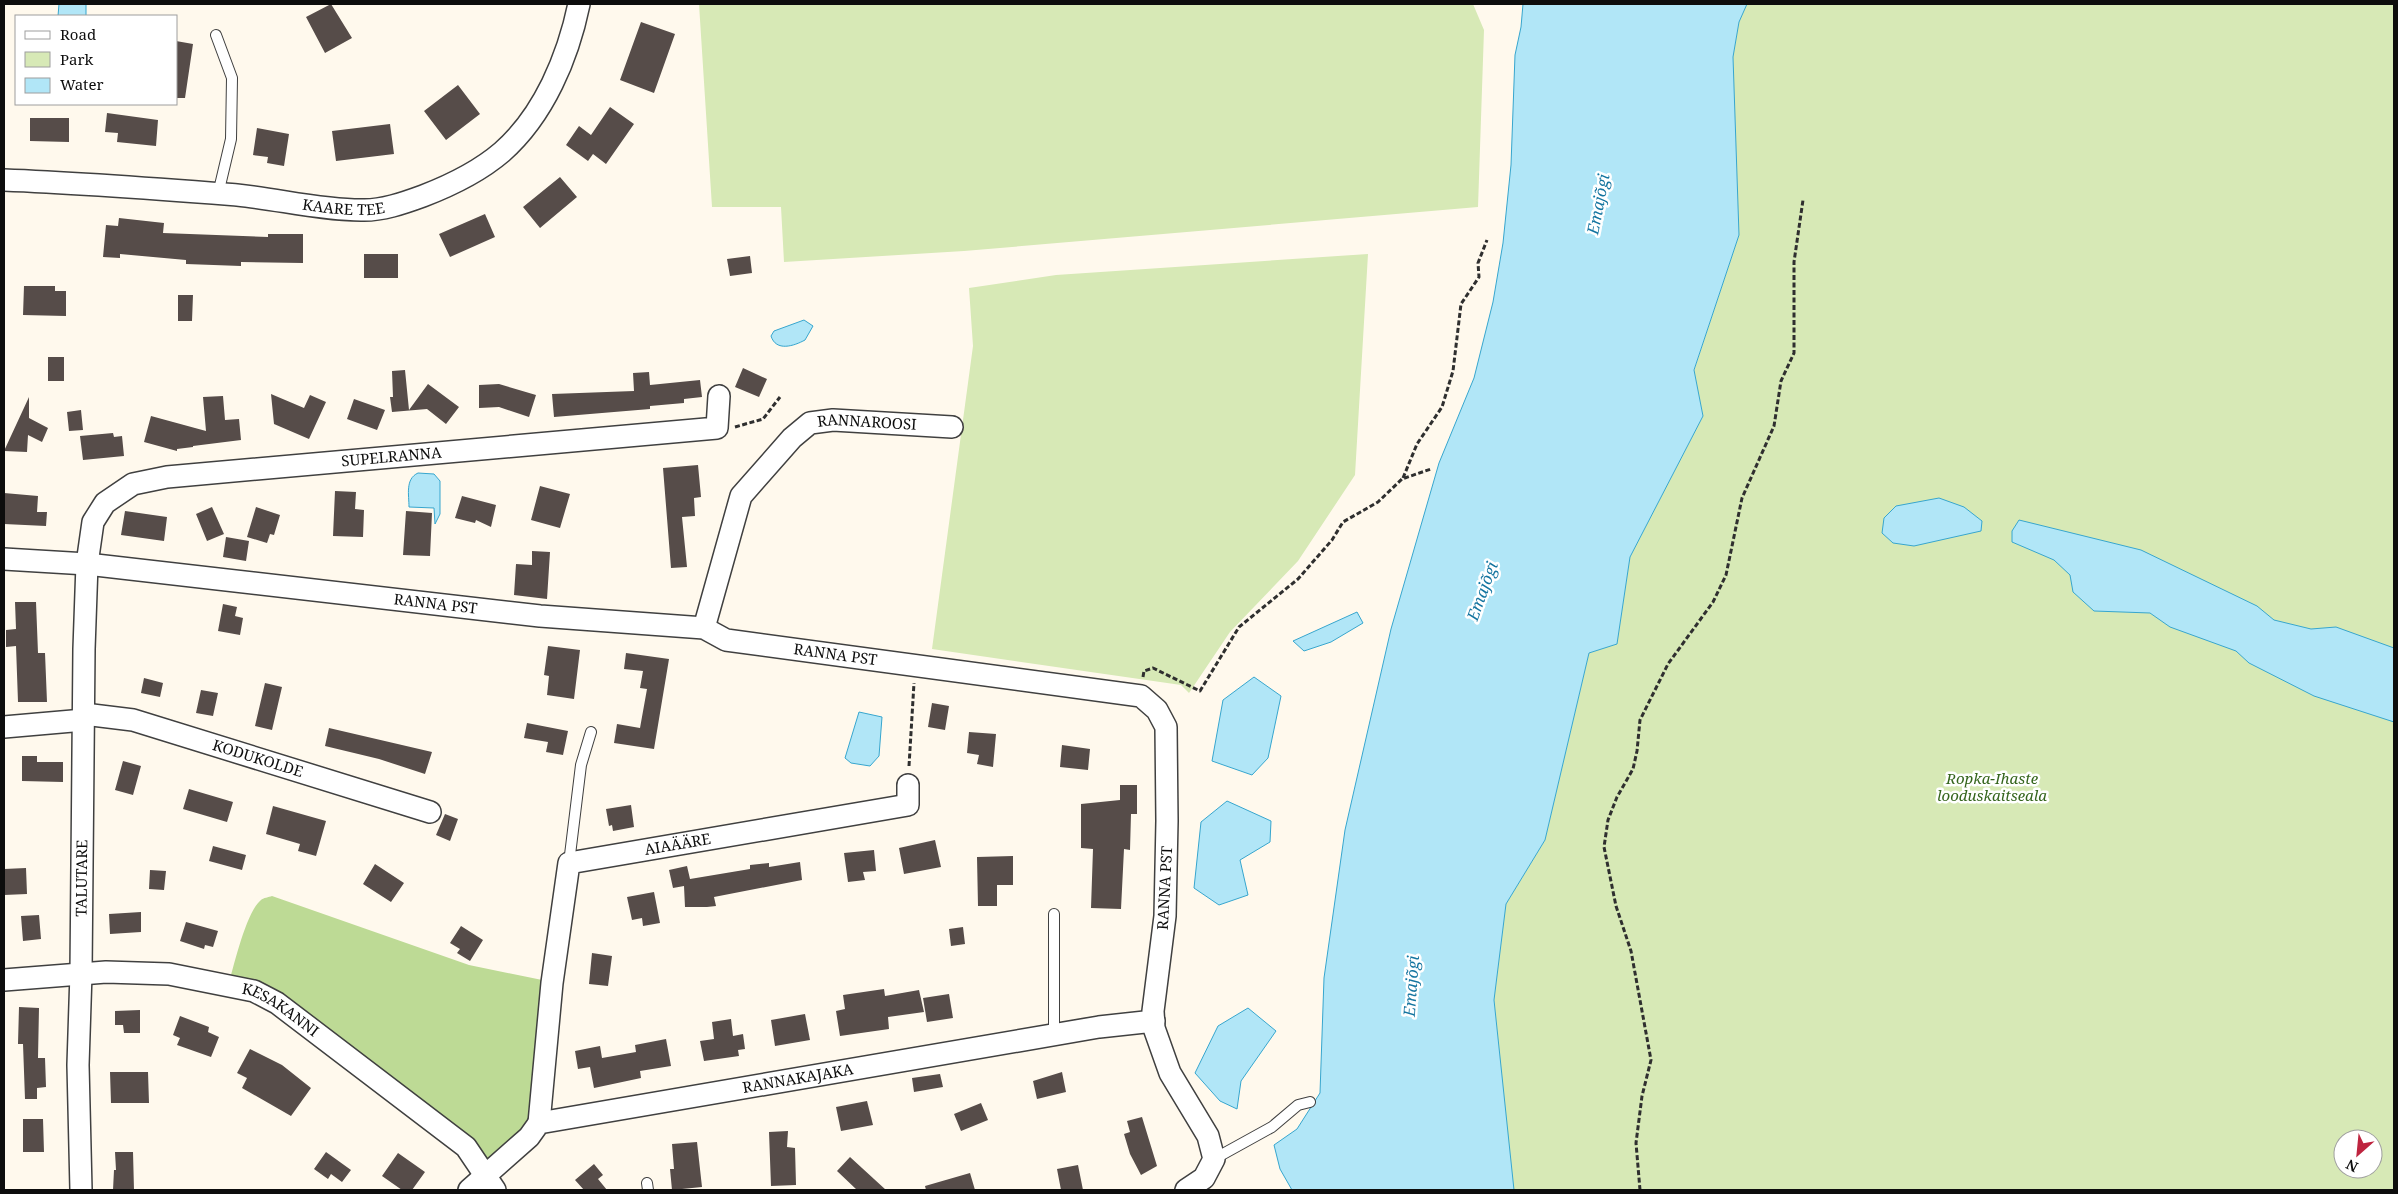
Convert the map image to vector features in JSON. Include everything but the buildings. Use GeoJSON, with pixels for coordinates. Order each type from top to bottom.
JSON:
{"type":"FeatureCollection","features":[{"type":"Feature","properties":{"kind":"street","name":"KAARE TEE"},"geometry":{"type":"LineString","coordinates":[[4,180],[104,183],[362,210],[413,200],[448,187],[502,152],[540,105],[565,56],[572,37],[579,4]]}},
{"type":"Feature","properties":{"kind":"street"},"geometry":{"type":"LineString","coordinates":[[717,428],[719,396]]}},
{"type":"Feature","properties":{"kind":"street","name":"RANNAROOSI"},"geometry":{"type":"LineString","coordinates":[[704,628],[741,496],[792,438],[810,422],[833,420],[952,427]]}},
{"type":"Feature","properties":{"kind":"street","name":"SUPELRANNA"},"geometry":{"type":"LineString","coordinates":[[87,564],[93,522],[105,503],[133,484],[167,477],[717,428]]}},
{"type":"Feature","properties":{"kind":"street","name":"RANNA PST"},"geometry":{"type":"LineString","coordinates":[[4,559],[87,564],[540,616],[704,628],[726,640],[1141,696],[1157,710],[1166,727],[1168,821],[1165,916],[1153,1011],[1154,1021],[1170,1073],[1208,1136],[1214,1159]]}},
{"type":"Feature","properties":{"kind":"street","name":"TALUTARE"},"geometry":{"type":"LineString","coordinates":[[80,1190],[78,1065],[87,564]]}},
{"type":"Feature","properties":{"kind":"street","name":"KODUKOLDE"},"geometry":{"type":"LineString","coordinates":[[4,727],[84,717],[133,720],[430,812]]}},
{"type":"Feature","properties":{"kind":"street","name":"AIAÄÄRE"},"geometry":{"type":"LineString","coordinates":[[569,863],[908,805],[908,785]]}},
{"type":"Feature","properties":{"kind":"street"},"geometry":{"type":"LineString","coordinates":[[469,1190],[490,1183],[539,1124],[552,983],[569,863]]}},
{"type":"Feature","properties":{"kind":"street","name":"KESAKANNI"},"geometry":{"type":"LineString","coordinates":[[4,980],[81,973],[169,974],[254,991],[277,1002],[466,1147],[490,1183]]}},
{"type":"Feature","properties":{"kind":"street","name":"RANNAKAJAKA"},"geometry":{"type":"LineString","coordinates":[[539,1124],[1054,1035],[1154,1021]]}},
{"type":"Feature","properties":{"kind":"street"},"geometry":{"type":"LineString","coordinates":[[1186,1190],[1204,1178],[1214,1159]]}},
{"type":"Feature","properties":{"kind":"lane"},"geometry":{"type":"LineString","coordinates":[[216,35],[232,78],[231,139],[218,194]]}},
{"type":"Feature","properties":{"kind":"lane"},"geometry":{"type":"LineString","coordinates":[[569,863],[581,765],[590,732]]}},
{"type":"Feature","properties":{"kind":"lane"},"geometry":{"type":"LineString","coordinates":[[1054,914],[1054,1035]]}},
{"type":"Feature","properties":{"kind":"lane"},"geometry":{"type":"LineString","coordinates":[[1214,1159],[1272,1127],[1298,1105],[1310,1102]]}},
{"type":"Feature","properties":{"kind":"path"},"geometry":{"type":"LineString","coordinates":[[1640,1190],[1636,1143],[1642,1096],[1651,1060],[1631,951],[1616,906],[1604,846],[1608,820],[1616,797],[1633,769],[1638,751],[1640,720],[1668,664],[1713,602],[1726,575],[1742,498],[1774,426],[1781,381],[1794,352],[1794,262],[1803,200]]}},
{"type":"Feature","properties":{"kind":"path"},"geometry":{"type":"LineString","coordinates":[[1141,685],[1144,671],[1153,668],[1200,691],[1239,627],[1298,578],[1332,540],[1343,522],[1378,502],[1402,479],[1417,444],[1442,407],[1453,372],[1461,304],[1479,277],[1478,263],[1487,240]]}},
{"type":"Feature","properties":{"kind":"path"},"geometry":{"type":"LineString","coordinates":[[717,428],[742,426],[763,419],[780,397]]}},
{"type":"Feature","properties":{"kind":"path"},"geometry":{"type":"LineString","coordinates":[[1402,479],[1431,469]]}},
{"type":"Feature","properties":{"kind":"path"},"geometry":{"type":"LineString","coordinates":[[908,785],[915,665]]}},
{"type":"Feature","properties":{"kind":"green space"},"geometry":{"type":"Polygon","coordinates":[[[699,4],[1473,4],[1484,30],[1478,207],[964,251],[784,262],[781,207],[712,207],[699,4]]]}},
{"type":"Feature","properties":{"kind":"green space","name":"Ropka-Ihaste looduskaitseala"},"geometry":{"type":"Polygon","coordinates":[[[1747,4],[2394,4],[2394,1190],[1514,1190],[1494,1000],[1506,904],[1545,840],[1589,653],[1617,644],[1630,557],[1703,416],[1694,371],[1739,235],[1733,57],[1739,22],[1747,4]]]}},
{"type":"Feature","properties":{"kind":"green space"},"geometry":{"type":"Polygon","coordinates":[[[1368,254],[1355,475],[1298,561],[1230,632],[1189,693],[1181,685],[932,649],[973,346],[969,288],[1056,275],[1368,254]]]}},
{"type":"Feature","properties":{"kind":"green space"},"geometry":{"type":"Polygon","coordinates":[[[272,896],[469,965],[552,982],[538,1127],[492,1170],[362,1057],[228,986],[250,916],[261,900],[272,896]]]}},
{"type":"Feature","properties":{"kind":"water"},"geometry":{"type":"Polygon","coordinates":[[[59,4],[86,4],[86,15],[58,15],[59,4]]]}},
{"type":"Feature","properties":{"kind":"water","name":"Emajõgi"},"geometry":{"type":"Polygon","coordinates":[[[1523,4],[1747,4],[1739,22],[1733,57],[1739,235],[1694,370],[1703,416],[1630,557],[1617,644],[1589,653],[1545,840],[1506,904],[1494,1000],[1514,1190],[1292,1190],[1280,1169],[1274,1145],[1297,1129],[1320,1093],[1324,978],[1345,830],[1391,629],[1439,463],[1474,378],[1493,302],[1503,243],[1511,165],[1515,55],[1521,27],[1523,4]]]}},
{"type":"Feature","properties":{"kind":"water"},"geometry":{"type":"Polygon","coordinates":[[[804,320],[813,326],[805,340],[786,346],[781,346],[773,341],[771,336],[774,331],[804,320]]]}},
{"type":"Feature","properties":{"kind":"water"},"geometry":{"type":"Polygon","coordinates":[[[418,473],[434,474],[440,481],[440,514],[435,524],[434,508],[409,507],[409,483],[418,473]]]}},
{"type":"Feature","properties":{"kind":"water"},"geometry":{"type":"Polygon","coordinates":[[[1939,498],[1964,507],[1982,521],[1981,531],[1914,546],[1893,543],[1882,533],[1884,518],[1896,506],[1939,498]]]}},
{"type":"Feature","properties":{"kind":"water"},"geometry":{"type":"Polygon","coordinates":[[[2019,520],[2141,550],[2257,606],[2274,620],[2311,629],[2336,627],[2394,648],[2394,722],[2314,696],[2249,663],[2236,651],[2170,627],[2150,613],[2094,611],[2073,592],[2070,575],[2054,560],[2012,542],[2012,531],[2019,520]]]}},
{"type":"Feature","properties":{"kind":"water"},"geometry":{"type":"Polygon","coordinates":[[[1357,612],[1363,623],[1331,642],[1304,651],[1293,641],[1357,612]]]}},
{"type":"Feature","properties":{"kind":"water"},"geometry":{"type":"Polygon","coordinates":[[[1254,677],[1281,696],[1268,758],[1252,775],[1212,761],[1223,700],[1254,677]]]}},
{"type":"Feature","properties":{"kind":"water"},"geometry":{"type":"Polygon","coordinates":[[[859,712],[882,717],[879,756],[870,766],[851,763],[845,758],[859,712]]]}},
{"type":"Feature","properties":{"kind":"water"},"geometry":{"type":"Polygon","coordinates":[[[1227,801],[1271,821],[1270,842],[1240,860],[1248,895],[1219,905],[1194,888],[1201,822],[1227,801]]]}},
{"type":"Feature","properties":{"kind":"water"},"geometry":{"type":"Polygon","coordinates":[[[1248,1008],[1276,1031],[1241,1081],[1237,1109],[1220,1101],[1195,1073],[1218,1026],[1248,1008]]]}}]}
